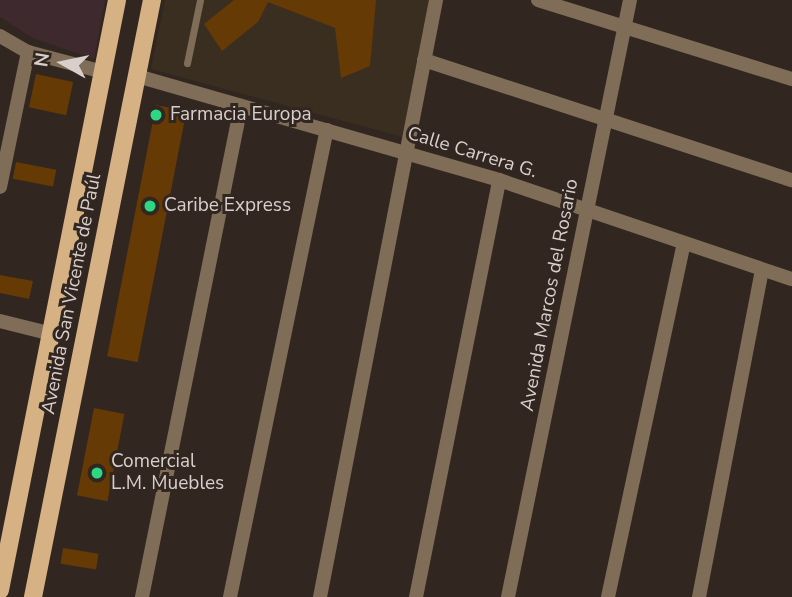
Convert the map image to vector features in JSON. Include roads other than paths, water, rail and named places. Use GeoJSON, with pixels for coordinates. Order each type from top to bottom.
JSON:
{"type":"FeatureCollection","features":[{"type":"Feature","properties":{"kind":"main road","name":"Avenida San Vicente de Paúl"},"geometry":{"type":"LineString","coordinates":[[0,590],[48,333],[117,0]]}},
{"type":"Feature","properties":{"kind":"main road","name":"Avenida San Vicente de Paúl"},"geometry":{"type":"LineString","coordinates":[[33,597],[152,0]]}},
{"type":"Feature","properties":{"kind":"street"},"geometry":{"type":"LineString","coordinates":[[320,597],[436,0]]}},
{"type":"Feature","properties":{"kind":"street"},"geometry":{"type":"LineString","coordinates":[[538,0],[792,79]]}},
{"type":"Feature","properties":{"kind":"street","name":"Avenida Marcos del Rosario"},"geometry":{"type":"LineString","coordinates":[[508,597],[631,0]]}},
{"type":"Feature","properties":{"kind":"street"},"geometry":{"type":"LineString","coordinates":[[0,36],[28,52],[103,72]]}},
{"type":"Feature","properties":{"kind":"street"},"geometry":{"type":"LineString","coordinates":[[0,187],[28,52]]}},
{"type":"Feature","properties":{"kind":"street"},"geometry":{"type":"LineString","coordinates":[[424,60],[792,180]]}},
{"type":"Feature","properties":{"kind":"street","name":"Calle Carrera G."},"geometry":{"type":"LineString","coordinates":[[137,76],[499,180],[792,279]]}},
{"type":"Feature","properties":{"kind":"street"},"geometry":{"type":"LineString","coordinates":[[142,597],[241,106]]}},
{"type":"Feature","properties":{"kind":"street"},"geometry":{"type":"LineString","coordinates":[[230,597],[327,130]]}},
{"type":"Feature","properties":{"kind":"street"},"geometry":{"type":"LineString","coordinates":[[416,597],[499,180]]}},
{"type":"Feature","properties":{"kind":"street"},"geometry":{"type":"LineString","coordinates":[[608,597],[684,243]]}},
{"type":"Feature","properties":{"kind":"street"},"geometry":{"type":"LineString","coordinates":[[698,597],[762,271]]}},
{"type":"Feature","properties":{"kind":"street"},"geometry":{"type":"LineString","coordinates":[[0,321],[48,333]]}},
{"type":"Feature","properties":{"kind":"lane"},"geometry":{"type":"LineString","coordinates":[[187,63],[201,0]]}},
{"type":"Feature","properties":{"kind":"place","name":"Farmacia Europa"},"geometry":{"type":"Point","coordinates":[156,115]}},
{"type":"Feature","properties":{"kind":"place","name":"Caribe Express"},"geometry":{"type":"Point","coordinates":[150,206]}},
{"type":"Feature","properties":{"kind":"place","name":"Comercial L.M. Muebles"},"geometry":{"type":"Point","coordinates":[97,473]}}]}
